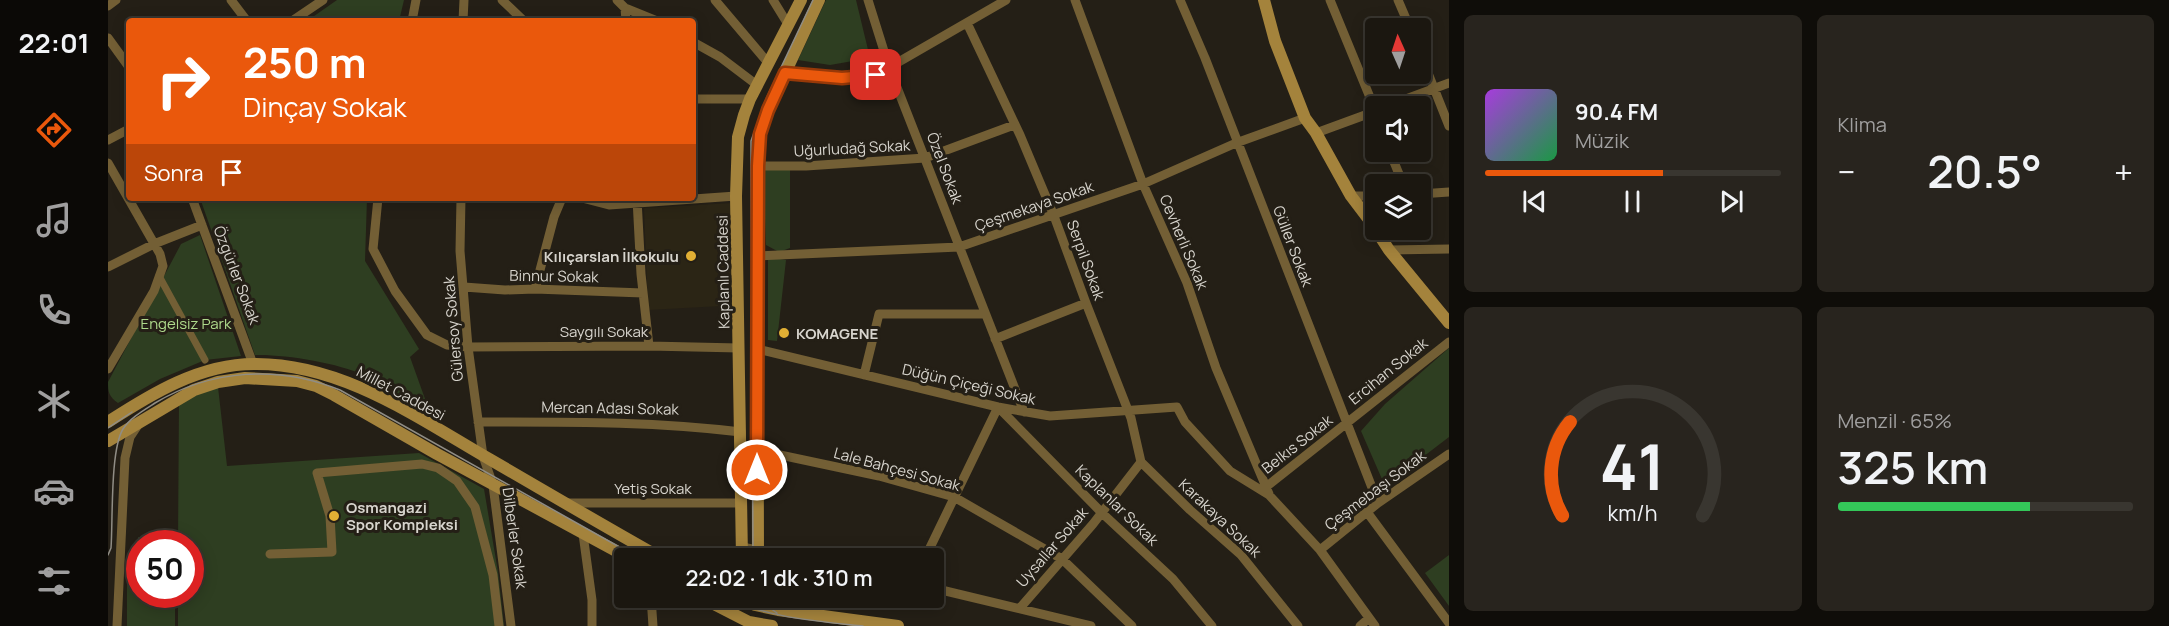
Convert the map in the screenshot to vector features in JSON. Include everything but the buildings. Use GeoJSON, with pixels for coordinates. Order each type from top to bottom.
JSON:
{"type":"FeatureCollection","features":[{"type":"Feature","properties":{"kind":"main road","name":"Kaplanlı Caddesi"},"geometry":{"type":"LineString","coordinates":[[742,548],[736,196],[738,137],[750,99],[801,0]]}},
{"type":"Feature","properties":{"kind":"main road"},"geometry":{"type":"LineString","coordinates":[[758,548],[757,256],[760,134],[768,110],[819,0]]}},
{"type":"Feature","properties":{"kind":"main road"},"geometry":{"type":"LineString","coordinates":[[1264,0],[1275,41],[1305,118],[1316,133],[1351,196],[1365,214]]}},
{"type":"Feature","properties":{"kind":"main road"},"geometry":{"type":"LineString","coordinates":[[1383,240],[1449,323]]}},
{"type":"Feature","properties":{"kind":"main road","name":"Millet Caddesi"},"geometry":{"type":"LineString","coordinates":[[109,419],[180,381],[213,370],[253,364],[286,365],[321,372],[352,384],[418,417],[644,548]]}},
{"type":"Feature","properties":{"kind":"main road"},"geometry":{"type":"LineString","coordinates":[[108,441],[194,390],[218,382],[245,378],[297,381],[316,386],[334,395],[614,551]]}},
{"type":"Feature","properties":{"kind":"main road"},"geometry":{"type":"LineString","coordinates":[[719,608],[746,623],[772,626]]}},
{"type":"Feature","properties":{"kind":"main road"},"geometry":{"type":"LineString","coordinates":[[746,623],[747,608]]}},
{"type":"Feature","properties":{"kind":"main road"},"geometry":{"type":"LineString","coordinates":[[772,608],[898,626]]}},
{"type":"Feature","properties":{"kind":"street"},"geometry":{"type":"LineString","coordinates":[[108,6],[116,0]]}},
{"type":"Feature","properties":{"kind":"street"},"geometry":{"type":"LineString","coordinates":[[231,0],[245,18]]}},
{"type":"Feature","properties":{"kind":"street"},"geometry":{"type":"LineString","coordinates":[[296,18],[323,0]]}},
{"type":"Feature","properties":{"kind":"street"},"geometry":{"type":"LineString","coordinates":[[413,18],[416,0]]}},
{"type":"Feature","properties":{"kind":"street"},"geometry":{"type":"LineString","coordinates":[[463,18],[464,0]]}},
{"type":"Feature","properties":{"kind":"street"},"geometry":{"type":"LineString","coordinates":[[502,0],[521,18]]}},
{"type":"Feature","properties":{"kind":"street"},"geometry":{"type":"LineString","coordinates":[[617,0],[625,8],[650,18]]}},
{"type":"Feature","properties":{"kind":"street"},"geometry":{"type":"LineString","coordinates":[[715,0],[769,64]]}},
{"type":"Feature","properties":{"kind":"street"},"geometry":{"type":"LineString","coordinates":[[773,0],[789,26]]}},
{"type":"Feature","properties":{"kind":"street","name":"Özel Sokak"},"geometry":{"type":"LineString","coordinates":[[868,0],[889,67],[1024,412]]}},
{"type":"Feature","properties":{"kind":"street"},"geometry":{"type":"LineString","coordinates":[[785,73],[842,78],[876,75],[1006,0]]}},
{"type":"Feature","properties":{"kind":"street","name":"Cevherli Sokak"},"geometry":{"type":"LineString","coordinates":[[1075,0],[1143,184],[1187,283],[1216,368],[1268,491]]}},
{"type":"Feature","properties":{"kind":"street","name":"Güller Sokak"},"geometry":{"type":"LineString","coordinates":[[1180,0],[1205,58],[1236,143],[1378,503]]}},
{"type":"Feature","properties":{"kind":"street"},"geometry":{"type":"LineString","coordinates":[[1330,0],[1369,96]]}},
{"type":"Feature","properties":{"kind":"street"},"geometry":{"type":"LineString","coordinates":[[1398,0],[1406,18]]}},
{"type":"Feature","properties":{"kind":"street"},"geometry":{"type":"LineString","coordinates":[[625,8],[626,18]]}},
{"type":"Feature","properties":{"kind":"street","name":"Serpil Sokak"},"geometry":{"type":"LineString","coordinates":[[968,23],[1020,135],[1054,216],[1128,411]]}},
{"type":"Feature","properties":{"kind":"street"},"geometry":{"type":"LineString","coordinates":[[108,39],[126,63]]}},
{"type":"Feature","properties":{"kind":"street"},"geometry":{"type":"LineString","coordinates":[[696,44],[720,57],[757,85]]}},
{"type":"Feature","properties":{"kind":"street"},"geometry":{"type":"LineString","coordinates":[[1431,79],[1449,126]]}},
{"type":"Feature","properties":{"kind":"street"},"geometry":{"type":"LineString","coordinates":[[1414,96],[1449,83]]}},
{"type":"Feature","properties":{"kind":"street"},"geometry":{"type":"LineString","coordinates":[[696,99],[750,99]]}},
{"type":"Feature","properties":{"kind":"street"},"geometry":{"type":"LineString","coordinates":[[1316,133],[1365,116]]}},
{"type":"Feature","properties":{"kind":"street","name":"Çeşmekaya Sokak"},"geometry":{"type":"LineString","coordinates":[[757,256],[959,247],[1143,184],[1236,143],[1305,118]]}},
{"type":"Feature","properties":{"kind":"street","name":"Uğurludağ Sokak"},"geometry":{"type":"LineString","coordinates":[[758,166],[806,166],[925,158],[1014,125]]}},
{"type":"Feature","properties":{"kind":"street"},"geometry":{"type":"LineString","coordinates":[[108,140],[126,131]]}},
{"type":"Feature","properties":{"kind":"street"},"geometry":{"type":"LineString","coordinates":[[108,163],[126,195]]}},
{"type":"Feature","properties":{"kind":"street"},"geometry":{"type":"LineString","coordinates":[[1431,193],[1449,192]]}},
{"type":"Feature","properties":{"kind":"street"},"geometry":{"type":"LineString","coordinates":[[696,198],[736,196]]}},
{"type":"Feature","properties":{"kind":"street"},"geometry":{"type":"LineString","coordinates":[[1351,196],[1365,196]]}},
{"type":"Feature","properties":{"kind":"street"},"geometry":{"type":"LineString","coordinates":[[108,369],[154,291],[163,266],[154,244],[130,201]]}},
{"type":"Feature","properties":{"kind":"street","name":"Özgürler Sokak"},"geometry":{"type":"LineString","coordinates":[[193,201],[253,364]]}},
{"type":"Feature","properties":{"kind":"street","name":"Saygılı Sokak"},"geometry":{"type":"LineString","coordinates":[[378,201],[373,249],[395,291],[428,335],[447,345],[739,348]]}},
{"type":"Feature","properties":{"kind":"street","name":"Gülersoy Sokak"},"geometry":{"type":"LineString","coordinates":[[461,201],[460,251],[468,347],[483,456]]}},
{"type":"Feature","properties":{"kind":"street"},"geometry":{"type":"LineString","coordinates":[[536,289],[561,201]]}},
{"type":"Feature","properties":{"kind":"street"},"geometry":{"type":"LineString","coordinates":[[594,201],[609,205],[638,201],[643,293],[649,346]]}},
{"type":"Feature","properties":{"kind":"street"},"geometry":{"type":"LineString","coordinates":[[108,267],[154,244],[202,225]]}},
{"type":"Feature","properties":{"kind":"street"},"geometry":{"type":"LineString","coordinates":[[1389,250],[1449,249]]}},
{"type":"Feature","properties":{"kind":"street"},"geometry":{"type":"LineString","coordinates":[[159,276],[205,360]]}},
{"type":"Feature","properties":{"kind":"street","name":"Binnur Sokak"},"geometry":{"type":"LineString","coordinates":[[464,287],[643,293]]}},
{"type":"Feature","properties":{"kind":"street"},"geometry":{"type":"LineString","coordinates":[[995,339],[1086,303]]}},
{"type":"Feature","properties":{"kind":"street"},"geometry":{"type":"LineString","coordinates":[[864,375],[879,314],[986,314]]}},
{"type":"Feature","properties":{"kind":"street","name":"Ercihan Sokak"},"geometry":{"type":"LineString","coordinates":[[1347,424],[1449,342]]}},
{"type":"Feature","properties":{"kind":"street","name":"Düğün Çiçeği Sokak"},"geometry":{"type":"LineString","coordinates":[[757,349],[998,407],[1050,417],[1177,407],[1185,422],[1230,471],[1268,491]]}},
{"type":"Feature","properties":{"kind":"street"},"geometry":{"type":"LineString","coordinates":[[930,548],[998,407]]}},
{"type":"Feature","properties":{"kind":"street","name":"Kaplanlar Sokak"},"geometry":{"type":"LineString","coordinates":[[998,407],[1102,513],[1173,579],[1212,626]]}},
{"type":"Feature","properties":{"kind":"street"},"geometry":{"type":"LineString","coordinates":[[1128,411],[1141,462]]}},
{"type":"Feature","properties":{"kind":"street"},"geometry":{"type":"LineString","coordinates":[[117,626],[125,458],[130,437],[142,420]]}},
{"type":"Feature","properties":{"kind":"street","name":"Mercan Adası Sokak"},"geometry":{"type":"LineString","coordinates":[[478,422],[618,422],[683,425],[741,432]]}},
{"type":"Feature","properties":{"kind":"street","name":"Belkıs Sokak"},"geometry":{"type":"LineString","coordinates":[[1268,491],[1347,424]]}},
{"type":"Feature","properties":{"kind":"street","name":"Lale Bahçesi Sokak"},"geometry":{"type":"LineString","coordinates":[[757,450],[879,476],[954,497],[1062,559],[1132,626]]}},
{"type":"Feature","properties":{"kind":"street","name":"Çeşmebaşı Sokak"},"geometry":{"type":"LineString","coordinates":[[1320,550],[1378,503],[1449,454]]}},
{"type":"Feature","properties":{"kind":"street","name":"Dilberler Sokak"},"geometry":{"type":"LineString","coordinates":[[483,456],[493,485],[512,626]]}},
{"type":"Feature","properties":{"kind":"street","name":"Uysallar Sokak"},"geometry":{"type":"LineString","coordinates":[[1020,608],[1102,513],[1141,462]]}},
{"type":"Feature","properties":{"kind":"street","name":"Karakaya Sokak"},"geometry":{"type":"LineString","coordinates":[[1141,462],[1241,555],[1298,626]]}},
{"type":"Feature","properties":{"kind":"street"},"geometry":{"type":"LineString","coordinates":[[270,554],[332,552],[330,516],[317,473],[422,464],[438,468],[457,482],[475,507],[494,575],[499,626]]}},
{"type":"Feature","properties":{"kind":"street"},"geometry":{"type":"LineString","coordinates":[[1268,491],[1320,550],[1372,622],[1360,626]]}},
{"type":"Feature","properties":{"kind":"street","name":"Yetiş Sokak"},"geometry":{"type":"LineString","coordinates":[[565,503],[742,503]]}},
{"type":"Feature","properties":{"kind":"street"},"geometry":{"type":"LineString","coordinates":[[1367,512],[1449,623]]}},
{"type":"Feature","properties":{"kind":"street"},"geometry":{"type":"LineString","coordinates":[[583,534],[592,600],[592,626]]}},
{"type":"Feature","properties":{"kind":"street"},"geometry":{"type":"LineString","coordinates":[[944,591],[1020,608],[1074,624],[1091,626]]}},
{"type":"Feature","properties":{"kind":"street"},"geometry":{"type":"LineString","coordinates":[[652,608],[653,626]]}},
{"type":"Feature","properties":{"kind":"shaded area","name":"Kılıçarslan İlkokulu"},"geometry":{"type":"Polygon","coordinates":[[[733,203],[739,305],[648,310],[644,208],[733,203]]]}},
{"type":"Feature","properties":{"kind":"green space"},"geometry":{"type":"Polygon","coordinates":[[[337,0],[404,0],[400,18],[311,18],[337,0]]]}},
{"type":"Feature","properties":{"kind":"green space"},"geometry":{"type":"Polygon","coordinates":[[[826,0],[856,0],[870,58],[830,65],[798,60],[826,0]]]}},
{"type":"Feature","properties":{"kind":"green space"},"geometry":{"type":"Polygon","coordinates":[[[763,166],[790,166],[790,248],[779,252],[766,245],[763,166]]]}},
{"type":"Feature","properties":{"kind":"green space"},"geometry":{"type":"Polygon","coordinates":[[[201,201],[367,201],[365,261],[419,349],[410,357],[429,410],[353,371],[311,360],[255,355],[201,201]]]}},
{"type":"Feature","properties":{"kind":"green space","name":"Engelsiz Park"},"geometry":{"type":"Polygon","coordinates":[[[200,235],[241,356],[205,360],[160,379],[118,403],[110,394],[108,382],[181,244],[200,235]]]}},
{"type":"Feature","properties":{"kind":"green space"},"geometry":{"type":"Polygon","coordinates":[[[768,257],[786,260],[777,341],[768,340],[768,257]]]}},
{"type":"Feature","properties":{"kind":"green space"},"geometry":{"type":"Polygon","coordinates":[[[1449,348],[1449,437],[1385,486],[1361,431],[1385,404],[1449,348]]]}},
{"type":"Feature","properties":{"kind":"green space","name":"Osmangazi Spor Kompleksi"},"geometry":{"type":"Polygon","coordinates":[[[218,387],[227,466],[419,453],[484,489],[498,572],[504,626],[178,626],[178,608],[204,608],[204,530],[178,530],[179,401],[218,387]]]}},
{"type":"Feature","properties":{"kind":"green space"},"geometry":{"type":"Polygon","coordinates":[[[1449,555],[1449,606],[1425,573],[1449,555]]]}},
{"type":"Feature","properties":{"kind":"green space"},"geometry":{"type":"Polygon","coordinates":[[[127,608],[175,608],[175,626],[127,626],[127,608]]]}},
{"type":"Feature","properties":{"kind":"tram line"},"geometry":{"type":"LineString","coordinates":[[753,548],[751,141],[766,99],[813,0]]}},
{"type":"Feature","properties":{"kind":"tram line"},"geometry":{"type":"LineString","coordinates":[[108,555],[111,548],[116,453],[119,439],[126,425],[138,414],[177,392],[199,383],[246,374],[293,377],[340,390],[621,548]]}},
{"type":"Feature","properties":{"kind":"tram line"},"geometry":{"type":"LineString","coordinates":[[108,428],[132,412]]}},
{"type":"Feature","properties":{"kind":"tram line"},"geometry":{"type":"LineString","coordinates":[[752,608],[810,620],[863,626]]}},
{"type":"Feature","properties":{"kind":"tram line"},"geometry":{"type":"LineString","coordinates":[[770,608],[777,613]]}},
{"type":"Feature","properties":{"kind":"place","name":"Kılıçarslan İlkokulu"},"geometry":{"type":"Point","coordinates":[691,256]}},
{"type":"Feature","properties":{"kind":"place","name":"KOMAGENE"},"geometry":{"type":"Point","coordinates":[784,333]}},
{"type":"Feature","properties":{"kind":"place","name":"Osmangazi Spor Kompleksi"},"geometry":{"type":"Point","coordinates":[334,516]}},
{"type":"Feature","properties":{"kind":"route"},"geometry":{"type":"LineString","coordinates":[[757,470],[760,134],[785,73],[842,78],[876,75]]}}]}
